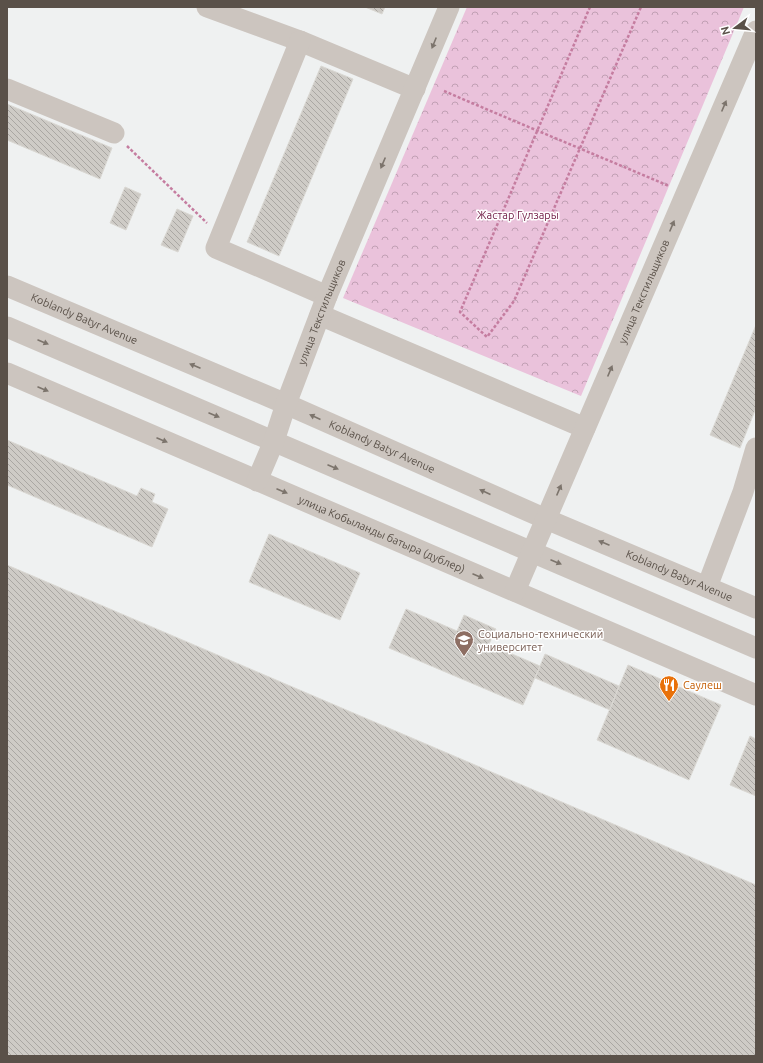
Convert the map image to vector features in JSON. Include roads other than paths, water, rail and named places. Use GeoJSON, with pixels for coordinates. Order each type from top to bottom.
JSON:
{"type":"FeatureCollection","features":[{"type":"Feature","properties":{"kind":"street"},"geometry":{"type":"LineString","coordinates":[[207,7],[300,41],[415,89]]}},
{"type":"Feature","properties":{"kind":"street","name":"улица Текстильщиков"},"geometry":{"type":"LineString","coordinates":[[257,480],[274,441],[286,404],[323,305],[449,7]]}},
{"type":"Feature","properties":{"kind":"street","name":"улица Текстильщиков"},"geometry":{"type":"LineString","coordinates":[[515,591],[756,31]]}},
{"type":"Feature","properties":{"kind":"street"},"geometry":{"type":"LineString","coordinates":[[300,41],[216,248],[323,305],[585,428]]}},
{"type":"Feature","properties":{"kind":"street"},"geometry":{"type":"LineString","coordinates":[[7,89],[114,133]]}},
{"type":"Feature","properties":{"kind":"street","name":"Koblandy Batyr Avenue"},"geometry":{"type":"LineString","coordinates":[[7,286],[286,404],[756,608]]}},
{"type":"Feature","properties":{"kind":"street"},"geometry":{"type":"LineString","coordinates":[[7,327],[756,648]]}},
{"type":"Feature","properties":{"kind":"street","name":"улица Кобыланды батыра (дублер)"},"geometry":{"type":"LineString","coordinates":[[7,373],[756,694]]}},
{"type":"Feature","properties":{"kind":"street"},"geometry":{"type":"LineString","coordinates":[[707,587],[743,492],[756,448]]}},
{"type":"Feature","properties":{"kind":"place","name":"Социально-технический университет"},"geometry":{"type":"Point","coordinates":[464,657]}},
{"type":"Feature","properties":{"kind":"place","name":"Саулеш"},"geometry":{"type":"Point","coordinates":[669,702]}},
{"type":"Feature","properties":{"kind":"park label","name":"Жастар Гүлзары"},"geometry":{"type":"Point","coordinates":[518,215]}}]}
